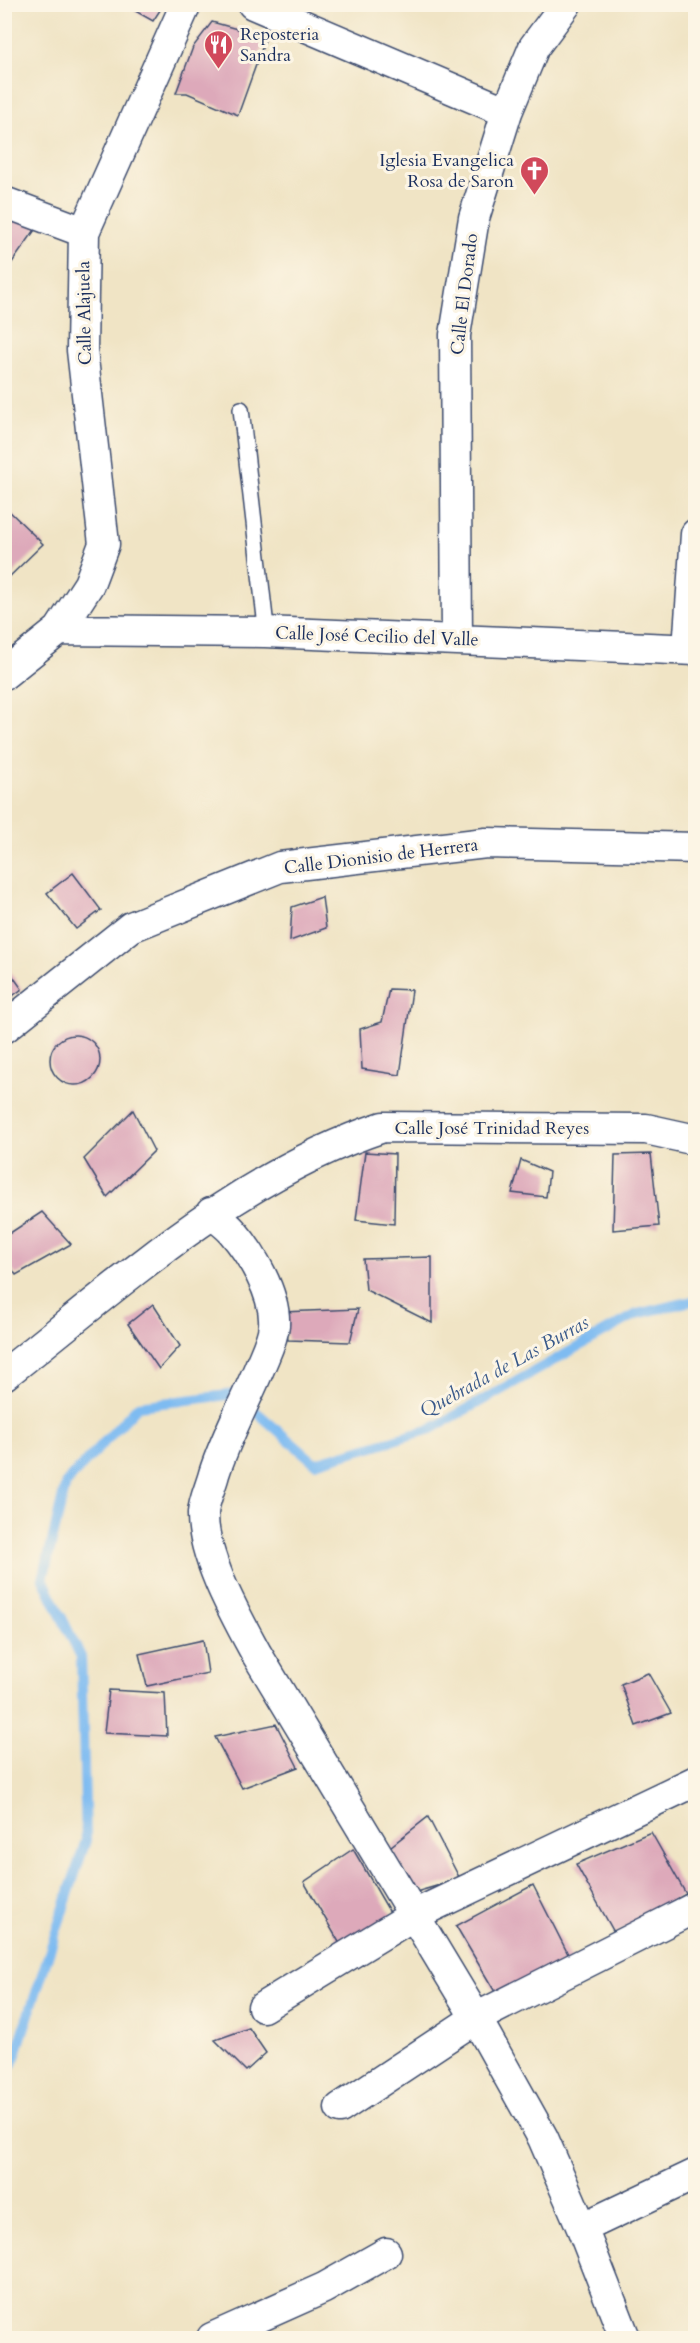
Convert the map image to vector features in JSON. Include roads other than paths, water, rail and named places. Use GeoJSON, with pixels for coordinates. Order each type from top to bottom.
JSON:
{"type":"FeatureCollection","features":[{"type":"Feature","properties":{"kind":"street","name":"Calle Alajuela"},"geometry":{"type":"LineString","coordinates":[[4,674],[59,630],[89,584],[104,544],[82,350],[84,232],[186,4]]}},
{"type":"Feature","properties":{"kind":"street"},"geometry":{"type":"LineString","coordinates":[[253,4],[507,112]]}},
{"type":"Feature","properties":{"kind":"street","name":"Calle El Dorado"},"geometry":{"type":"LineString","coordinates":[[457,640],[455,335],[474,218],[507,112],[534,47],[566,4]]}},
{"type":"Feature","properties":{"kind":"street"},"geometry":{"type":"LineString","coordinates":[[4,202],[84,232]]}},
{"type":"Feature","properties":{"kind":"street"},"geometry":{"type":"LineString","coordinates":[[692,650],[696,534]]}},
{"type":"Feature","properties":{"kind":"street","name":"Calle José Cecilio del Valle"},"geometry":{"type":"LineString","coordinates":[[59,630],[265,632],[692,650]]}},
{"type":"Feature","properties":{"kind":"street","name":"Calle Dionisio de Herrera"},"geometry":{"type":"LineString","coordinates":[[4,1028],[131,927],[280,867],[486,843],[696,848]]}},
{"type":"Feature","properties":{"kind":"street","name":"Calle José Trinidad Reyes"},"geometry":{"type":"LineString","coordinates":[[4,1375],[211,1213],[342,1141],[383,1127],[646,1129],[696,1140]]}},
{"type":"Feature","properties":{"kind":"street"},"geometry":{"type":"LineString","coordinates":[[211,1213],[231,1230],[261,1273],[271,1303],[274,1325],[268,1347],[219,1458],[203,1510],[204,1529],[231,1605],[256,1653],[476,2018],[543,2138],[582,2228],[625,2338]]}},
{"type":"Feature","properties":{"kind":"street"},"geometry":{"type":"LineString","coordinates":[[263,2007],[414,1915],[696,1781]]}},
{"type":"Feature","properties":{"kind":"street"},"geometry":{"type":"LineString","coordinates":[[340,2108],[476,2018],[696,1907]]}},
{"type":"Feature","properties":{"kind":"street"},"geometry":{"type":"LineString","coordinates":[[582,2228],[696,2174]]}},
{"type":"Feature","properties":{"kind":"street"},"geometry":{"type":"LineString","coordinates":[[212,2338],[324,2288],[386,2253]]}},
{"type":"Feature","properties":{"kind":"lane"},"geometry":{"type":"LineString","coordinates":[[241,409],[265,632]]}},
{"type":"Feature","properties":{"kind":"waterway","name":"Quebrada de Las Burras"},"geometry":{"type":"LineString","coordinates":[[4,2070],[13,2063],[86,1840],[81,1657],[43,1579],[66,1483],[138,1406],[236,1394],[315,1463],[431,1429],[637,1314],[696,1300]]}},
{"type":"Feature","properties":{"kind":"place","name":"Reposteria Sandra"},"geometry":{"type":"Point","coordinates":[219,70]}},
{"type":"Feature","properties":{"kind":"place","name":"Iglesia Evangelica Rosa de Saron"},"geometry":{"type":"Point","coordinates":[535,196]}}]}
